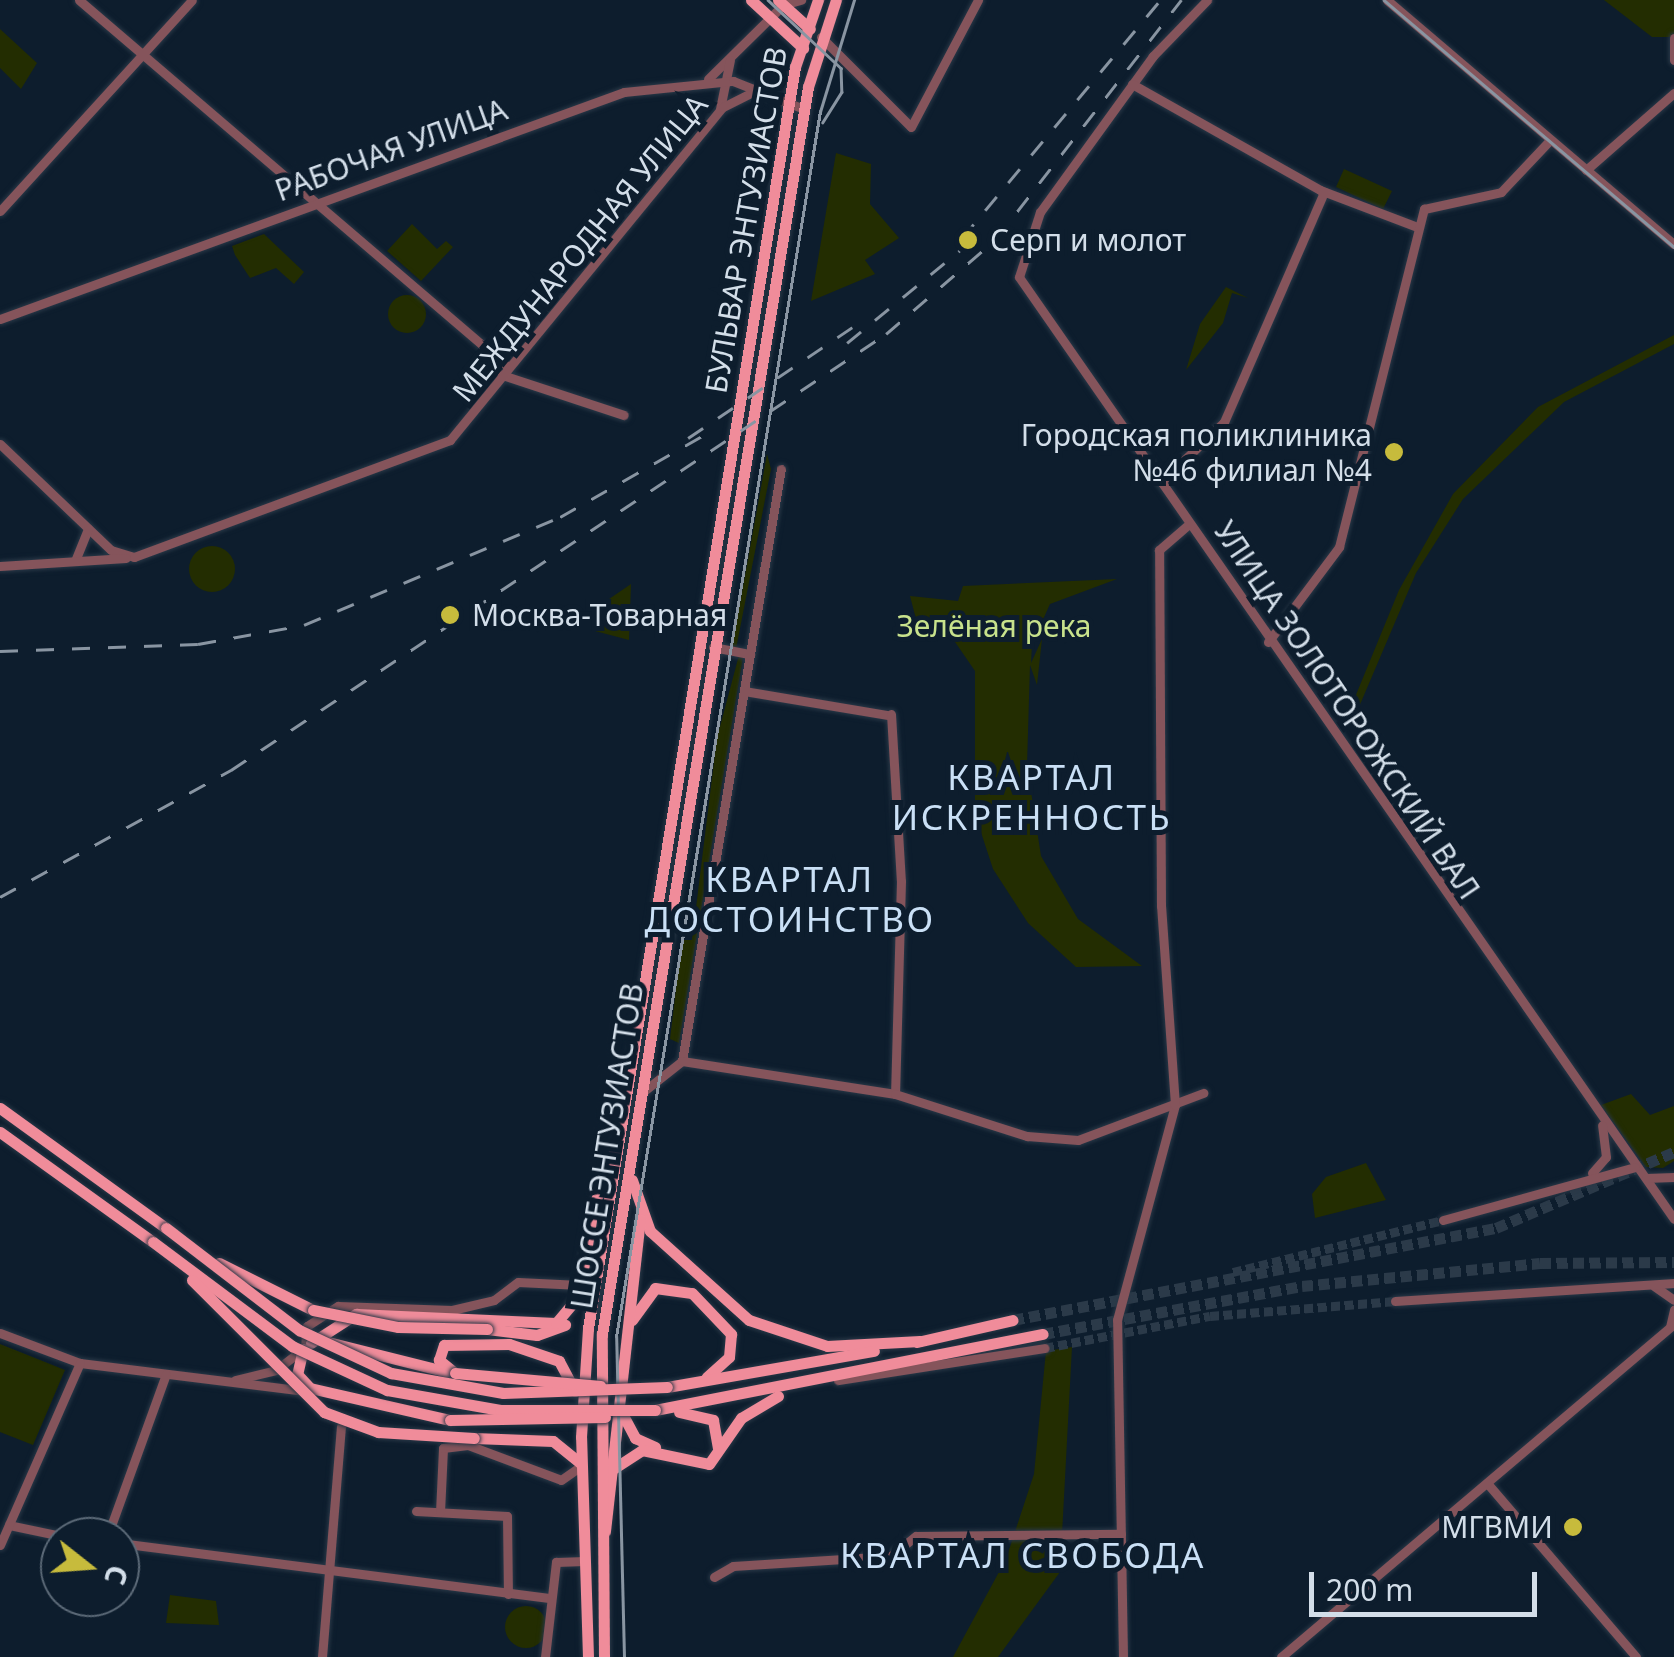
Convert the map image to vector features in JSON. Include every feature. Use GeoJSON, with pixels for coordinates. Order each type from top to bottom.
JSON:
{"type":"FeatureCollection","features":[{"type":"Feature","properties":{"kind":"main road"},"geometry":{"type":"LineString","coordinates":[[751,0],[815,57]]}},
{"type":"Feature","properties":{"kind":"main road","name":"БУЛЬВАР ЭНТУЗИАСТОВ"},"geometry":{"type":"LineString","coordinates":[[737,423],[800,46],[818,0]]}},
{"type":"Feature","properties":{"kind":"main road","name":"БУЛЬВАР ЭНТУЗИАСТОВ"},"geometry":{"type":"LineString","coordinates":[[756,410],[804,109],[815,57],[836,0]]}},
{"type":"Feature","properties":{"kind":"main road"},"geometry":{"type":"LineString","coordinates":[[780,2],[822,37]]}},
{"type":"Feature","properties":{"kind":"main road","name":"ШОССЕ ЭНТУЗИАСТОВ"},"geometry":{"type":"LineString","coordinates":[[604,1657],[598,1367],[713,647],[756,410]]}},
{"type":"Feature","properties":{"kind":"main road","name":"ШОССЕ ЭНТУЗИАСТОВ"},"geometry":{"type":"LineString","coordinates":[[588,1657],[580,1416],[737,423]]}},
{"type":"Feature","properties":{"kind":"main road"},"geometry":{"type":"LineString","coordinates":[[0,1108],[298,1330],[391,1373],[503,1393],[639,1390],[920,1341],[1013,1320]]}},
{"type":"Feature","properties":{"kind":"main road"},"geometry":{"type":"LineString","coordinates":[[0,1132],[292,1346],[387,1390],[500,1410],[655,1410],[786,1390],[1044,1341]]}},
{"type":"Feature","properties":{"kind":"main road"},"geometry":{"type":"LineString","coordinates":[[166,1228],[313,1310],[398,1327],[551,1334],[580,1291],[593,1208],[621,1139]]}},
{"type":"Feature","properties":{"kind":"main road"},"geometry":{"type":"LineString","coordinates":[[600,1566],[640,1219],[632,1153]]}},
{"type":"Feature","properties":{"kind":"main road"},"geometry":{"type":"LineString","coordinates":[[640,1219],[762,1327],[827,1346],[920,1341]]}},
{"type":"Feature","properties":{"kind":"main road"},"geometry":{"type":"LineString","coordinates":[[153,1242],[324,1412],[378,1432],[553,1441],[582,1466]]}},
{"type":"Feature","properties":{"kind":"main road"},"geometry":{"type":"LineString","coordinates":[[625,1348],[640,1300],[655,1288],[684,1289],[707,1305],[731,1334],[729,1358],[710,1376],[667,1387]]}},
{"type":"Feature","properties":{"kind":"main road"},"geometry":{"type":"LineString","coordinates":[[580,1291],[556,1323],[356,1314],[306,1347],[299,1379],[326,1391],[450,1420],[566,1424],[635,1411]]}},
{"type":"Feature","properties":{"kind":"main road"},"geometry":{"type":"LineString","coordinates":[[306,1347],[333,1339],[372,1353],[455,1373],[639,1390]]}},
{"type":"Feature","properties":{"kind":"main road"},"geometry":{"type":"LineString","coordinates":[[455,1373],[439,1360],[444,1346],[509,1344],[558,1361],[580,1416]]}},
{"type":"Feature","properties":{"kind":"main road"},"geometry":{"type":"LineString","coordinates":[[608,1493],[617,1463],[636,1451],[716,1461],[741,1418],[786,1390]]}},
{"type":"Feature","properties":{"kind":"main road"},"geometry":{"type":"LineString","coordinates":[[622,1394],[638,1440],[700,1459],[718,1450],[713,1420],[655,1410]]}},
{"type":"Feature","properties":{"kind":"street"},"geometry":{"type":"LineString","coordinates":[[79,0],[319,202],[505,371],[624,416]]}},
{"type":"Feature","properties":{"kind":"street"},"geometry":{"type":"LineString","coordinates":[[0,211],[192,0]]}},
{"type":"Feature","properties":{"kind":"street"},"geometry":{"type":"LineString","coordinates":[[719,112],[702,81],[730,60],[771,19],[780,2],[801,0]]}},
{"type":"Feature","properties":{"kind":"street"},"geometry":{"type":"LineString","coordinates":[[822,37],[911,127],[978,0]]}},
{"type":"Feature","properties":{"kind":"street"},"geometry":{"type":"LineString","coordinates":[[1207,0],[1132,84],[1324,192],[1416,226]]}},
{"type":"Feature","properties":{"kind":"street"},"geometry":{"type":"LineString","coordinates":[[1388,0],[1674,244]]}},
{"type":"Feature","properties":{"kind":"street"},"geometry":{"type":"LineString","coordinates":[[1674,38],[1674,60]]}},
{"type":"Feature","properties":{"kind":"street"},"geometry":{"type":"LineString","coordinates":[[719,112],[730,60]]}},
{"type":"Feature","properties":{"kind":"street","name":"РАБОЧАЯ УЛИЦА"},"geometry":{"type":"LineString","coordinates":[[0,319],[624,92],[724,80],[759,89],[789,106],[804,109]]}},
{"type":"Feature","properties":{"kind":"street","name":"МЕЖДУНАРОДНАЯ УЛИЦА"},"geometry":{"type":"LineString","coordinates":[[724,80],[728,102]]}},
{"type":"Feature","properties":{"kind":"street","name":"УЛИЦА ЗОЛОТОРОЖСКИЙ ВАЛ"},"geometry":{"type":"LineString","coordinates":[[1132,84],[1040,212],[1017,266],[1268,642],[1674,1219]]}},
{"type":"Feature","properties":{"kind":"street","name":"МЕЖДУНАРОДНАЯ УЛИЦА"},"geometry":{"type":"LineString","coordinates":[[0,566],[134,557],[450,440],[719,112],[728,102],[759,89]]}},
{"type":"Feature","properties":{"kind":"street"},"geometry":{"type":"LineString","coordinates":[[1586,170],[1674,93]]}},
{"type":"Feature","properties":{"kind":"street"},"geometry":{"type":"LineString","coordinates":[[1268,642],[1339,547],[1416,226],[1433,205],[1500,192],[1550,140]]}},
{"type":"Feature","properties":{"kind":"street"},"geometry":{"type":"LineString","coordinates":[[1161,482],[1224,422],[1324,192]]}},
{"type":"Feature","properties":{"kind":"street"},"geometry":{"type":"LineString","coordinates":[[0,444],[88,528],[134,557]]}},
{"type":"Feature","properties":{"kind":"street"},"geometry":{"type":"LineString","coordinates":[[642,1093],[682,1061],[782,468]]}},
{"type":"Feature","properties":{"kind":"street"},"geometry":{"type":"LineString","coordinates":[[1122,1657],[1116,1320],[1174,1105],[1161,906],[1158,562],[1161,545],[1190,524]]}},
{"type":"Feature","properties":{"kind":"street"},"geometry":{"type":"LineString","coordinates":[[74,562],[88,528]]}},
{"type":"Feature","properties":{"kind":"street"},"geometry":{"type":"LineString","coordinates":[[713,647],[750,654]]}},
{"type":"Feature","properties":{"kind":"street"},"geometry":{"type":"LineString","coordinates":[[744,691],[889,715],[900,881],[896,1094]]}},
{"type":"Feature","properties":{"kind":"street"},"geometry":{"type":"LineString","coordinates":[[682,1061],[896,1094],[1048,1139],[1105,1134],[1204,1093]]}},
{"type":"Feature","properties":{"kind":"street"},"geometry":{"type":"LineString","coordinates":[[1590,1174],[1606,1157],[1602,1121]]}},
{"type":"Feature","properties":{"kind":"street"},"geometry":{"type":"LineString","coordinates":[[1444,1220],[1590,1174],[1635,1166]]}},
{"type":"Feature","properties":{"kind":"street"},"geometry":{"type":"LineString","coordinates":[[1643,1177],[1671,1177],[1666,1203]]}},
{"type":"Feature","properties":{"kind":"street"},"geometry":{"type":"LineString","coordinates":[[228,1380],[276,1370],[306,1347],[308,1326],[338,1306],[452,1310],[494,1300],[518,1282],[580,1291]]}},
{"type":"Feature","properties":{"kind":"street"},"geometry":{"type":"LineString","coordinates":[[1395,1302],[1674,1283]]}},
{"type":"Feature","properties":{"kind":"street"},"geometry":{"type":"LineString","coordinates":[[1651,1285],[1674,1300]]}},
{"type":"Feature","properties":{"kind":"street"},"geometry":{"type":"LineString","coordinates":[[1281,1657],[1673,1323],[1674,1309]]}},
{"type":"Feature","properties":{"kind":"street"},"geometry":{"type":"LineString","coordinates":[[0,1333],[80,1364],[326,1391]]}},
{"type":"Feature","properties":{"kind":"street"},"geometry":{"type":"LineString","coordinates":[[0,1546],[80,1364]]}},
{"type":"Feature","properties":{"kind":"street"},"geometry":{"type":"LineString","coordinates":[[114,1517],[166,1374]]}},
{"type":"Feature","properties":{"kind":"street"},"geometry":{"type":"LineString","coordinates":[[322,1657],[340,1427]]}},
{"type":"Feature","properties":{"kind":"street"},"geometry":{"type":"LineString","coordinates":[[440,1512],[443,1448],[468,1446],[561,1480],[582,1466]]}},
{"type":"Feature","properties":{"kind":"street"},"geometry":{"type":"LineString","coordinates":[[1487,1483],[1636,1657]]}},
{"type":"Feature","properties":{"kind":"street"},"geometry":{"type":"LineString","coordinates":[[416,1511],[508,1516],[508,1594]]}},
{"type":"Feature","properties":{"kind":"street"},"geometry":{"type":"LineString","coordinates":[[9,1525],[40,1532]]}},
{"type":"Feature","properties":{"kind":"street"},"geometry":{"type":"LineString","coordinates":[[714,1578],[733,1566],[891,1556],[916,1536],[1121,1534]]}},
{"type":"Feature","properties":{"kind":"street"},"geometry":{"type":"LineString","coordinates":[[140,1546],[329,1576],[551,1598]]}},
{"type":"Feature","properties":{"kind":"street"},"geometry":{"type":"LineString","coordinates":[[545,1657],[556,1562],[585,1561]]}},
{"type":"Feature","properties":{"kind":"green space"},"geometry":{"type":"Polygon","coordinates":[[[1604,0],[1674,0],[1674,37],[1652,37],[1604,0]]]}},
{"type":"Feature","properties":{"kind":"green space"},"geometry":{"type":"Polygon","coordinates":[[[0,29],[37,63],[21,89],[0,68],[0,29]]]}},
{"type":"Feature","properties":{"kind":"green space"},"geometry":{"type":"Polygon","coordinates":[[[836,153],[871,164],[870,204],[899,238],[865,260],[875,274],[811,301],[836,153]]]}},
{"type":"Feature","properties":{"kind":"green space"},"geometry":{"type":"Polygon","coordinates":[[[1344,169],[1392,191],[1383,209],[1336,187],[1344,169]]]}},
{"type":"Feature","properties":{"kind":"green space"},"geometry":{"type":"Polygon","coordinates":[[[412,224],[437,249],[446,241],[453,247],[421,281],[387,251],[412,224]]]}},
{"type":"Feature","properties":{"kind":"green space"},"geometry":{"type":"Polygon","coordinates":[[[264,234],[304,272],[294,284],[276,268],[250,278],[235,255],[232,246],[264,234]]]}},
{"type":"Feature","properties":{"kind":"green space"},"geometry":{"type":"Polygon","coordinates":[[[1226,287],[1248,298],[1232,293],[1223,323],[1186,370],[1200,324],[1226,287]]]}},
{"type":"Feature","properties":{"kind":"green space"},"geometry":{"type":"Polygon","coordinates":[[[407,295],[420,301],[426,314],[420,327],[407,333],[394,327],[388,314],[394,301],[407,295]]]}},
{"type":"Feature","properties":{"kind":"green space"},"geometry":{"type":"Polygon","coordinates":[[[1674,335],[1674,344],[1564,402],[1463,499],[1416,573],[1353,721],[1344,724],[1399,590],[1453,494],[1538,407],[1674,335]]]}},
{"type":"Feature","properties":{"kind":"green space"},"geometry":{"type":"Polygon","coordinates":[[[767,454],[771,469],[736,649],[732,648],[767,454]]]}},
{"type":"Feature","properties":{"kind":"green space"},"geometry":{"type":"Polygon","coordinates":[[[212,546],[229,552],[235,569],[229,586],[212,592],[195,586],[189,569],[195,552],[212,546]]]}},
{"type":"Feature","properties":{"kind":"green space","name":"Зелёная река"},"geometry":{"type":"Polygon","coordinates":[[[1117,579],[1050,604],[1032,644],[1031,663],[1042,639],[1037,685],[1030,665],[1027,766],[1041,856],[1078,919],[1142,966],[1076,967],[1028,923],[993,869],[975,814],[975,671],[953,639],[916,619],[910,596],[958,601],[963,586],[1117,579]]]}},
{"type":"Feature","properties":{"kind":"green space"},"geometry":{"type":"Polygon","coordinates":[[[631,584],[629,640],[595,631],[593,610],[631,584]]]}},
{"type":"Feature","properties":{"kind":"green space"},"geometry":{"type":"Polygon","coordinates":[[[739,655],[743,657],[679,1043],[670,1039],[682,940],[692,940],[717,738],[739,655]]]}},
{"type":"Feature","properties":{"kind":"green space"},"geometry":{"type":"Polygon","coordinates":[[[1631,1094],[1650,1115],[1674,1106],[1674,1161],[1663,1168],[1646,1167],[1601,1105],[1631,1094]]]}},
{"type":"Feature","properties":{"kind":"green space"},"geometry":{"type":"Polygon","coordinates":[[[1366,1163],[1386,1200],[1315,1218],[1312,1194],[1326,1177],[1366,1163]]]}},
{"type":"Feature","properties":{"kind":"green space"},"geometry":{"type":"Polygon","coordinates":[[[0,1344],[65,1370],[33,1445],[0,1432],[0,1344]]]}},
{"type":"Feature","properties":{"kind":"green space"},"geometry":{"type":"Polygon","coordinates":[[[1072,1347],[1060,1572],[998,1657],[953,1657],[1006,1559],[1034,1474],[1046,1351],[1072,1347]]]}},
{"type":"Feature","properties":{"kind":"green space"},"geometry":{"type":"Polygon","coordinates":[[[170,1595],[216,1601],[219,1625],[166,1623],[170,1595]]]}},
{"type":"Feature","properties":{"kind":"green space"},"geometry":{"type":"Polygon","coordinates":[[[526,1606],[541,1612],[547,1627],[541,1642],[526,1648],[511,1642],[505,1627],[511,1612],[526,1606]]]}},
{"type":"Feature","properties":{"kind":"tunnel"},"geometry":{"type":"LineString","coordinates":[[1013,1320],[1496,1228],[1674,1152]]}},
{"type":"Feature","properties":{"kind":"tunnel"},"geometry":{"type":"LineString","coordinates":[[1233,1272],[1443,1220]]}},
{"type":"Feature","properties":{"kind":"tunnel"},"geometry":{"type":"LineString","coordinates":[[1043,1334],[1302,1286],[1540,1263],[1674,1262]]}},
{"type":"Feature","properties":{"kind":"tunnel"},"geometry":{"type":"LineString","coordinates":[[1045,1348],[1210,1316],[1395,1301]]}},
{"type":"Feature","properties":{"kind":"tram line"},"geometry":{"type":"LineString","coordinates":[[768,0],[841,68],[842,92],[823,122]]}},
{"type":"Feature","properties":{"kind":"tram line"},"geometry":{"type":"LineString","coordinates":[[624,1657],[616,1337],[820,112],[854,0]]}},
{"type":"Feature","properties":{"kind":"tram line"},"geometry":{"type":"LineString","coordinates":[[1384,0],[1674,247]]}},
{"type":"Feature","properties":{"kind":"railway"},"geometry":{"type":"LineString","coordinates":[[962,238],[1160,0]]}},
{"type":"Feature","properties":{"kind":"railway"},"geometry":{"type":"LineString","coordinates":[[0,897],[231,770],[886,334],[995,240],[1181,0]]}},
{"type":"Feature","properties":{"kind":"railway"},"geometry":{"type":"LineString","coordinates":[[847,343],[982,232]]}},
{"type":"Feature","properties":{"kind":"railway"},"geometry":{"type":"LineString","coordinates":[[688,438],[854,326]]}},
{"type":"Feature","properties":{"kind":"railway"},"geometry":{"type":"LineString","coordinates":[[0,651],[198,644],[304,625],[560,517],[704,435]]}},
{"type":"Feature","properties":{"kind":"place","name":"Серп и молот"},"geometry":{"type":"Point","coordinates":[968,240]}},
{"type":"Feature","properties":{"kind":"place","name":"Городская поликлиника №46 филиал №4"},"geometry":{"type":"Point","coordinates":[1394,452]}},
{"type":"Feature","properties":{"kind":"place","name":"Москва-Товарная"},"geometry":{"type":"Point","coordinates":[450,615]}},
{"type":"Feature","properties":{"kind":"place","name":"МГВМИ"},"geometry":{"type":"Point","coordinates":[1573,1527]}},
{"type":"Feature","properties":{"kind":"district","name":"КВАРТАЛ ИСКРЕННОСТЬ"},"geometry":{"type":"Point","coordinates":[1032,797]}},
{"type":"Feature","properties":{"kind":"district","name":"КВАРТАЛ ДОСТОИНСТВО"},"geometry":{"type":"Point","coordinates":[790,899]}},
{"type":"Feature","properties":{"kind":"district","name":"КВАРТАЛ СВОБОДА"},"geometry":{"type":"Point","coordinates":[1023,1555]}}]}
